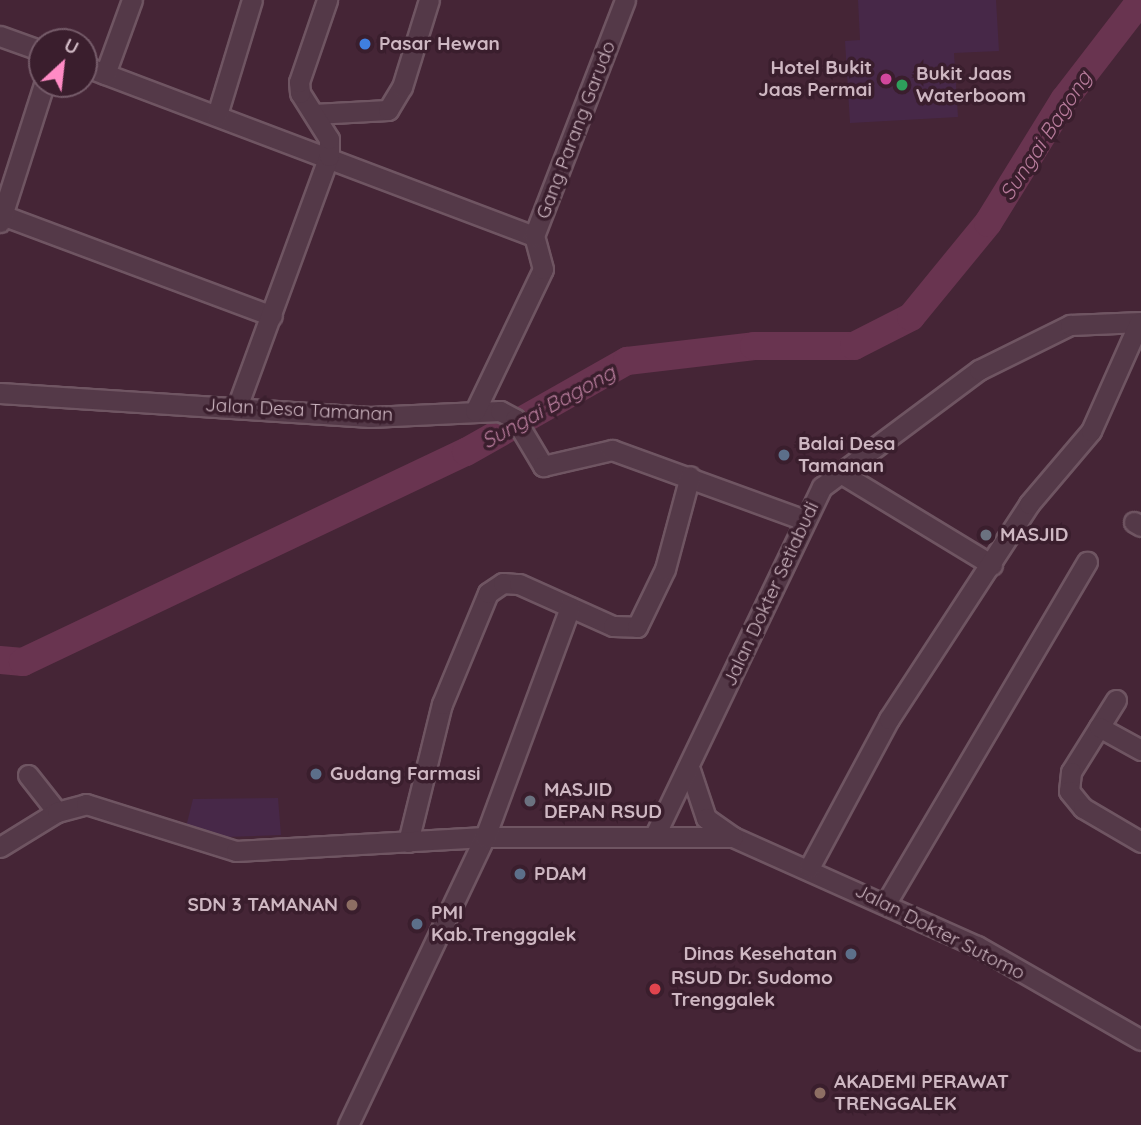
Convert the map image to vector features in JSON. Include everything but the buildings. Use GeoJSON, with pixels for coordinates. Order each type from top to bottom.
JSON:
{"type":"FeatureCollection","features":[{"type":"Feature","properties":{"kind":"street"},"geometry":{"type":"LineString","coordinates":[[105,74],[132,0]]}},
{"type":"Feature","properties":{"kind":"street"},"geometry":{"type":"LineString","coordinates":[[217,115],[252,0]]}},
{"type":"Feature","properties":{"kind":"street"},"geometry":{"type":"LineString","coordinates":[[237,407],[329,156],[329,139],[299,82],[327,0]]}},
{"type":"Feature","properties":{"kind":"street"},"geometry":{"type":"LineString","coordinates":[[314,114],[388,110],[402,87],[429,0]]}},
{"type":"Feature","properties":{"kind":"street","name":"Gang Parang Garudo"},"geometry":{"type":"LineString","coordinates":[[475,411],[542,269],[534,236],[625,0]]}},
{"type":"Feature","properties":{"kind":"street"},"geometry":{"type":"LineString","coordinates":[[0,36],[28,46]]}},
{"type":"Feature","properties":{"kind":"street"},"geometry":{"type":"LineString","coordinates":[[98,71],[329,156],[534,236]]}},
{"type":"Feature","properties":{"kind":"street"},"geometry":{"type":"LineString","coordinates":[[40,98],[1,218],[272,316]]}},
{"type":"Feature","properties":{"kind":"street"},"geometry":{"type":"LineString","coordinates":[[809,868],[889,719],[992,565],[1029,504],[1091,431],[1140,323]]}},
{"type":"Feature","properties":{"kind":"street","name":"Jalan Dokter Setiabudi"},"geometry":{"type":"LineString","coordinates":[[655,835],[690,769],[804,520],[839,471],[979,370],[1070,324],[1140,323]]}},
{"type":"Feature","properties":{"kind":"street","name":"Jalan Desa Tamanan"},"geometry":{"type":"LineString","coordinates":[[0,393],[370,416],[475,411],[515,419],[537,463],[551,467],[612,450],[690,476],[804,520]]}},
{"type":"Feature","properties":{"kind":"street"},"geometry":{"type":"LineString","coordinates":[[839,471],[992,565]]}},
{"type":"Feature","properties":{"kind":"street"},"geometry":{"type":"LineString","coordinates":[[408,842],[442,704],[488,593],[510,582],[622,628],[641,623],[665,569],[690,476]]}},
{"type":"Feature","properties":{"kind":"street"},"geometry":{"type":"LineString","coordinates":[[886,903],[1087,562]]}},
{"type":"Feature","properties":{"kind":"street"},"geometry":{"type":"LineString","coordinates":[[348,1125],[485,837],[570,607]]}},
{"type":"Feature","properties":{"kind":"street"},"geometry":{"type":"LineString","coordinates":[[1116,700],[1071,772],[1070,797],[1141,842]]}},
{"type":"Feature","properties":{"kind":"street"},"geometry":{"type":"LineString","coordinates":[[1099,727],[1141,750]]}},
{"type":"Feature","properties":{"kind":"street"},"geometry":{"type":"LineString","coordinates":[[690,769],[706,818],[733,837]]}},
{"type":"Feature","properties":{"kind":"street"},"geometry":{"type":"LineString","coordinates":[[28,775],[57,812]]}},
{"type":"Feature","properties":{"kind":"street"},"geometry":{"type":"LineString","coordinates":[[3,840],[57,812],[104,806],[236,850],[485,837],[733,837]]}},
{"type":"Feature","properties":{"kind":"street","name":"Jalan Dokter Sutomo"},"geometry":{"type":"LineString","coordinates":[[733,837],[809,868],[977,946],[1141,1041]]}},
{"type":"Feature","properties":{"kind":"shaded area","name":"Bukit Jaas Waterboom"},"geometry":{"type":"Polygon","coordinates":[[[858,0],[996,0],[999,51],[954,53],[958,117],[850,123],[845,41],[860,40],[858,0]]]}},
{"type":"Feature","properties":{"kind":"shaded area"},"geometry":{"type":"Polygon","coordinates":[[[278,798],[281,835],[225,837],[186,827],[193,799],[278,798]]]}},
{"type":"Feature","properties":{"kind":"waterway","name":"Sungai Bagong"},"geometry":{"type":"LineString","coordinates":[[0,660],[23,662],[466,452],[627,361],[754,346],[854,346],[911,317],[988,223],[1064,100],[1141,0]]}},
{"type":"Feature","properties":{"kind":"place","name":"Pasar Hewan"},"geometry":{"type":"Point","coordinates":[365,44]}},
{"type":"Feature","properties":{"kind":"place","name":"Hotel Bukit Jaas Permai"},"geometry":{"type":"Point","coordinates":[886,79]}},
{"type":"Feature","properties":{"kind":"place","name":"Bukit Jaas Waterboom"},"geometry":{"type":"Point","coordinates":[902,85]}},
{"type":"Feature","properties":{"kind":"place","name":"Balai Desa Tamanan"},"geometry":{"type":"Point","coordinates":[784,455]}},
{"type":"Feature","properties":{"kind":"place","name":"MASJID"},"geometry":{"type":"Point","coordinates":[986,535]}},
{"type":"Feature","properties":{"kind":"place","name":"Gudang Farmasi"},"geometry":{"type":"Point","coordinates":[316,774]}},
{"type":"Feature","properties":{"kind":"place","name":"MASJID DEPAN RSUD"},"geometry":{"type":"Point","coordinates":[530,801]}},
{"type":"Feature","properties":{"kind":"place","name":"PDAM"},"geometry":{"type":"Point","coordinates":[520,874]}},
{"type":"Feature","properties":{"kind":"place","name":"SDN 3 TAMANAN"},"geometry":{"type":"Point","coordinates":[352,905]}},
{"type":"Feature","properties":{"kind":"place","name":"PMI Kab.Trenggalek"},"geometry":{"type":"Point","coordinates":[417,924]}},
{"type":"Feature","properties":{"kind":"place","name":"Dinas Kesehatan"},"geometry":{"type":"Point","coordinates":[851,954]}},
{"type":"Feature","properties":{"kind":"place","name":"RSUD Dr. Sudomo Trenggalek"},"geometry":{"type":"Point","coordinates":[655,989]}},
{"type":"Feature","properties":{"kind":"place","name":"AKADEMI PERAWAT TRENGGALEK"},"geometry":{"type":"Point","coordinates":[820,1093]}}]}
